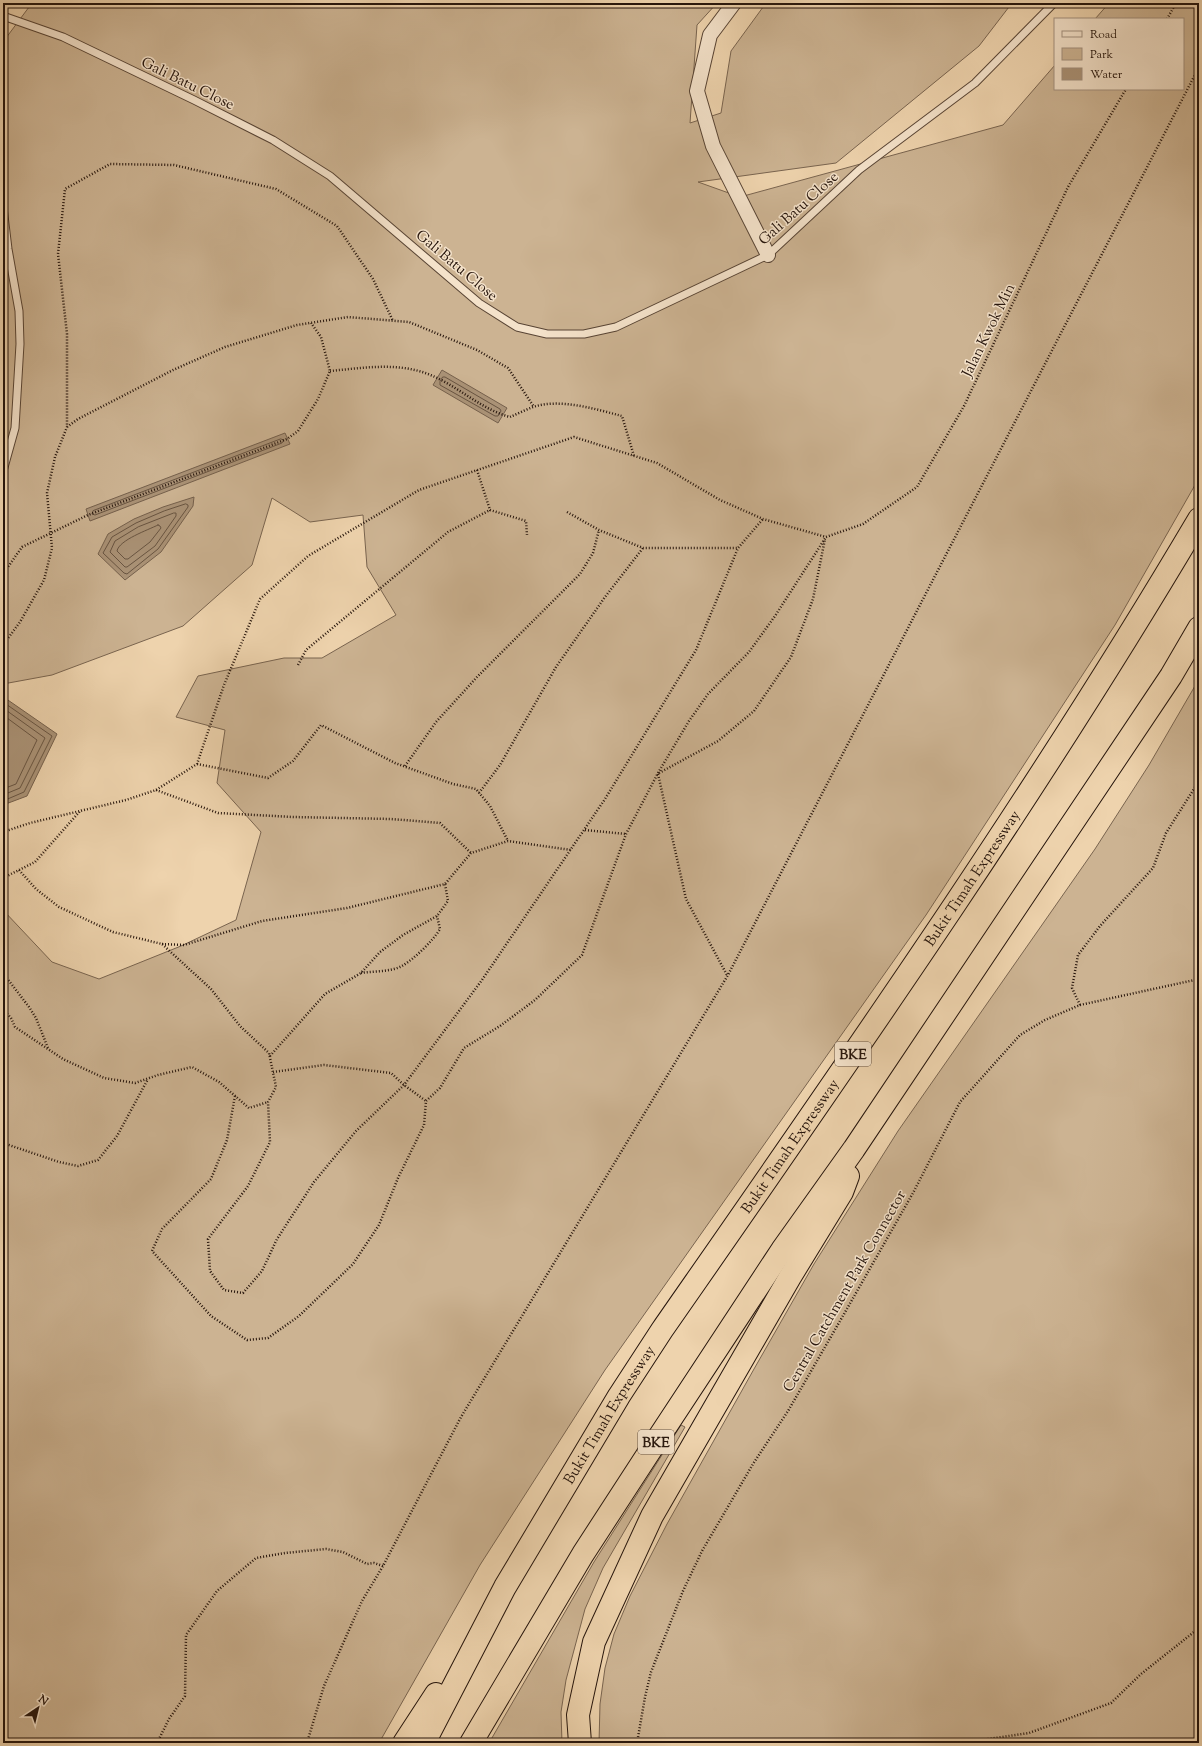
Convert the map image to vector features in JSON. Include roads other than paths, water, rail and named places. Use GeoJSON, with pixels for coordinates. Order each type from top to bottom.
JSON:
{"type":"FeatureCollection","features":[{"type":"Feature","properties":{"kind":"highway","name":"Bukit Timah Expressway"},"geometry":{"type":"LineString","coordinates":[[424,1743],[505,1587],[619,1396],[662,1330],[965,891],[1096,690],[1199,519]]}},
{"type":"Feature","properties":{"kind":"highway","name":"BKE"},"geometry":{"type":"LineString","coordinates":[[471,1743],[583,1554],[782,1250],[854,1149],[1171,676],[1199,628]]}},
{"type":"Feature","properties":{"kind":"highway"},"geometry":{"type":"LineString","coordinates":[[580,1743],[578,1716],[594,1642],[616,1593],[652,1516],[790,1277],[842,1192],[848,1176],[854,1149]]}},
{"type":"Feature","properties":{"kind":"highway"},"geometry":{"type":"LineString","coordinates":[[404,1743],[505,1587]]}},
{"type":"Feature","properties":{"kind":"street"},"geometry":{"type":"LineString","coordinates":[[734,3],[710,35],[698,91],[713,146],[768,255]]}},
{"type":"Feature","properties":{"kind":"lane","name":"Gali Batu Close"},"geometry":{"type":"LineString","coordinates":[[3,16],[62,37],[194,100],[273,140],[330,176],[479,303],[517,327],[547,334],[584,334],[616,326],[768,255],[859,170],[975,83],[1054,3]]}},
{"type":"Feature","properties":{"kind":"lane"},"geometry":{"type":"LineString","coordinates":[[3,207],[8,248],[20,311],[16,428],[3,471]]}},
{"type":"Feature","properties":{"kind":"water"},"geometry":{"type":"Polygon","coordinates":[[[442,370],[507,408],[498,423],[433,385],[442,370]]]}},
{"type":"Feature","properties":{"kind":"water"},"geometry":{"type":"Polygon","coordinates":[[[285,433],[290,444],[90,521],[86,509],[285,433]]]}},
{"type":"Feature","properties":{"kind":"water"},"geometry":{"type":"Polygon","coordinates":[[[194,497],[193,506],[161,552],[125,580],[98,554],[108,534],[134,519],[163,507],[194,497]]]}},
{"type":"Feature","properties":{"kind":"water"},"geometry":{"type":"Polygon","coordinates":[[[5,698],[57,734],[27,796],[3,805],[3,701],[5,698]]]}}]}
